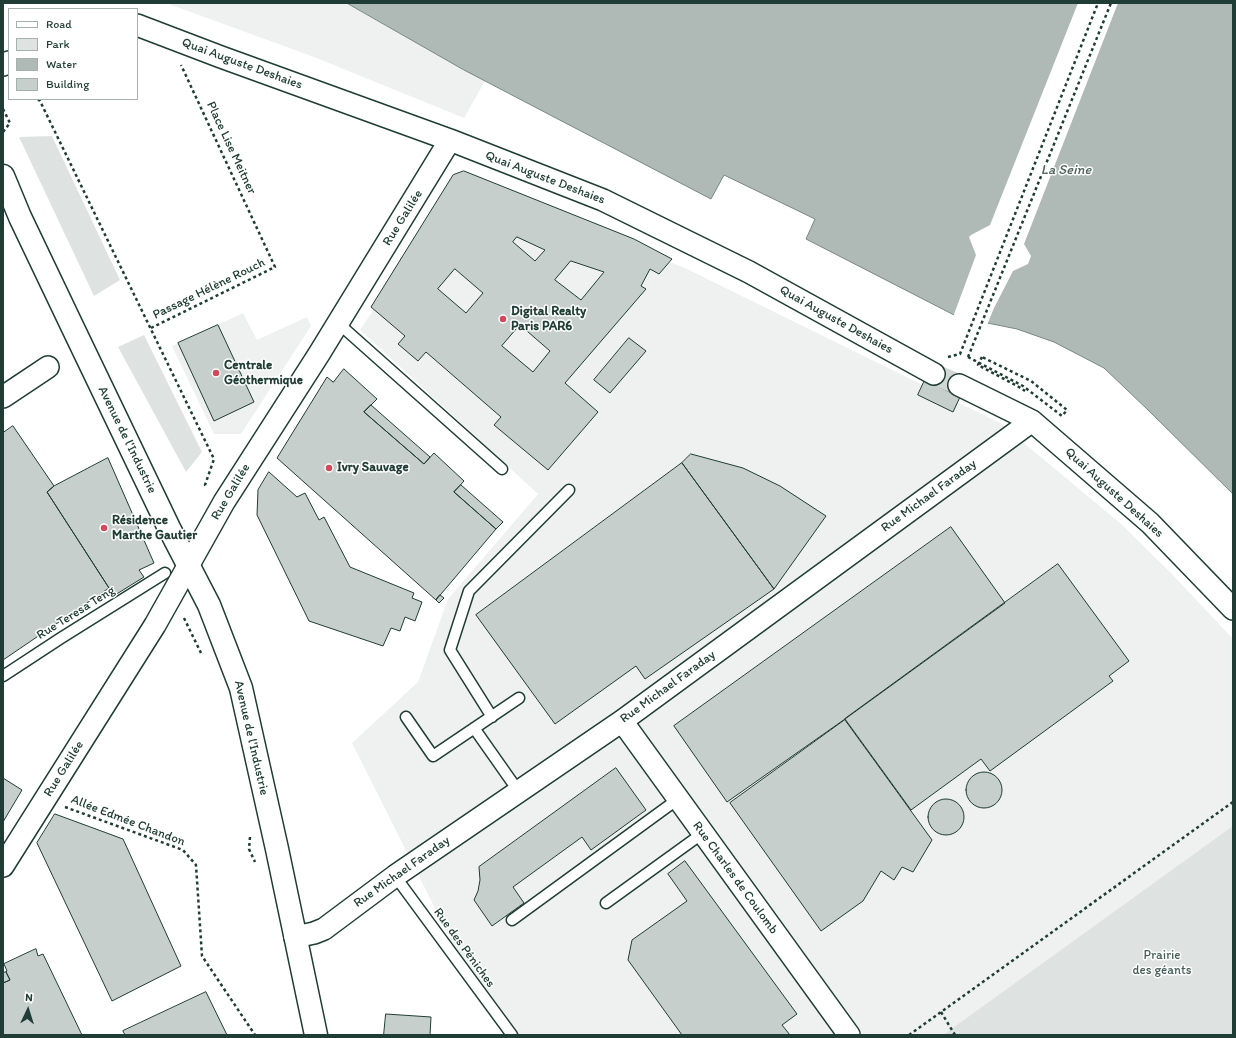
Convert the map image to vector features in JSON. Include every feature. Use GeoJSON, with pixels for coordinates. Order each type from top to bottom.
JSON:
{"type":"FeatureCollection","features":[{"type":"Feature","properties":{"kind":"main road","name":"Avenue de l'Industrie"},"geometry":{"type":"LineString","coordinates":[[3,176],[20,217],[169,528],[209,605],[241,688],[316,1035]]}},
{"type":"Feature","properties":{"kind":"street","name":"Quai Auguste Deshaies"},"geometry":{"type":"LineString","coordinates":[[138,25],[450,140],[603,200],[940,366]]}},
{"type":"Feature","properties":{"kind":"street","name":"Rue Galilée"},"geometry":{"type":"LineString","coordinates":[[3,866],[158,620],[224,502],[338,323],[450,140]]}},
{"type":"Feature","properties":{"kind":"street"},"geometry":{"type":"LineString","coordinates":[[3,397],[48,367]]}},
{"type":"Feature","properties":{"kind":"street","name":"Quai Auguste Deshaies"},"geometry":{"type":"LineString","coordinates":[[959,385],[1032,421],[1150,523],[1233,609]]}},
{"type":"Feature","properties":{"kind":"street","name":"Rue Michael Faraday"},"geometry":{"type":"LineString","coordinates":[[295,937],[324,929],[395,876],[622,721],[1032,421]]}},
{"type":"Feature","properties":{"kind":"street","name":"Rue Charles de Coulomb"},"geometry":{"type":"LineString","coordinates":[[622,721],[849,1035]]}},
{"type":"Feature","properties":{"kind":"lane"},"geometry":{"type":"LineString","coordinates":[[338,323],[502,468]]}},
{"type":"Feature","properties":{"kind":"lane"},"geometry":{"type":"LineString","coordinates":[[492,717],[450,650],[469,591],[569,490]]}},
{"type":"Feature","properties":{"kind":"lane","name":"Rue Teresa Teng"},"geometry":{"type":"LineString","coordinates":[[3,676],[165,573]]}},
{"type":"Feature","properties":{"kind":"lane"},"geometry":{"type":"LineString","coordinates":[[406,717],[433,756],[519,698]]}},
{"type":"Feature","properties":{"kind":"lane"},"geometry":{"type":"LineString","coordinates":[[474,728],[519,792]]}},
{"type":"Feature","properties":{"kind":"lane"},"geometry":{"type":"LineString","coordinates":[[512,920],[678,798]]}},
{"type":"Feature","properties":{"kind":"lane"},"geometry":{"type":"LineString","coordinates":[[606,903],[703,833]]}},
{"type":"Feature","properties":{"kind":"lane","name":"Rue des Péniches"},"geometry":{"type":"LineString","coordinates":[[395,876],[512,1035]]}},
{"type":"Feature","properties":{"kind":"path"},"geometry":{"type":"LineString","coordinates":[[940,366],[960,354],[1098,3]]}},
{"type":"Feature","properties":{"kind":"path"},"geometry":{"type":"LineString","coordinates":[[1049,409],[1020,387],[978,366],[980,361],[982,357],[1031,381],[1067,410],[1062,416],[1023,386],[982,364],[975,361],[968,357],[1111,3]]}},
{"type":"Feature","properties":{"kind":"path","name":"Place Lise Meitner"},"geometry":{"type":"LineString","coordinates":[[168,36],[275,267]]}},
{"type":"Feature","properties":{"kind":"path"},"geometry":{"type":"LineString","coordinates":[[39,100],[214,459],[206,485],[224,502]]}},
{"type":"Feature","properties":{"kind":"path"},"geometry":{"type":"LineString","coordinates":[[3,109],[10,123],[3,132]]}},
{"type":"Feature","properties":{"kind":"path","name":"Passage Hélène Rouch"},"geometry":{"type":"LineString","coordinates":[[151,328],[275,267]]}},
{"type":"Feature","properties":{"kind":"path"},"geometry":{"type":"LineString","coordinates":[[170,598],[186,621],[202,655]]}},
{"type":"Feature","properties":{"kind":"path"},"geometry":{"type":"LineString","coordinates":[[909,1035],[1233,802]]}},
{"type":"Feature","properties":{"kind":"path","name":"Allée Edmée Chandon"},"geometry":{"type":"LineString","coordinates":[[62,806],[183,850],[196,865],[202,956],[255,1035]]}},
{"type":"Feature","properties":{"kind":"path"},"geometry":{"type":"LineString","coordinates":[[250,834],[249,848],[256,863]]}},
{"type":"Feature","properties":{"kind":"path"},"geometry":{"type":"LineString","coordinates":[[940,1012],[955,1035]]}},
{"type":"Feature","properties":{"kind":"shaded area"},"geometry":{"type":"Polygon","coordinates":[[[166,3],[347,3],[485,81],[464,118],[314,57],[166,3]]]}},
{"type":"Feature","properties":{"kind":"shaded area"},"geometry":{"type":"Polygon","coordinates":[[[460,181],[685,268],[1000,423],[1120,523],[1170,572],[1233,639],[1233,1035],[514,1035],[466,970],[352,743],[418,682],[448,599],[538,494],[360,330],[460,181]]]}},
{"type":"Feature","properties":{"kind":"shaded area"},"geometry":{"type":"Polygon","coordinates":[[[243,313],[257,340],[307,317],[311,326],[241,434],[214,434],[172,346],[243,313]]]}},
{"type":"Feature","properties":{"kind":"green space"},"geometry":{"type":"Polygon","coordinates":[[[52,136],[120,280],[94,296],[19,137],[52,136]]]}},
{"type":"Feature","properties":{"kind":"green space"},"geometry":{"type":"Polygon","coordinates":[[[144,335],[202,452],[186,472],[118,347],[144,335]]]}},
{"type":"Feature","properties":{"kind":"green space","name":"Prairie des géants"},"geometry":{"type":"Polygon","coordinates":[[[1233,826],[1233,1035],[943,1035],[1233,826]]]}},
{"type":"Feature","properties":{"kind":"water","name":"La Seine"},"geometry":{"type":"Polygon","coordinates":[[[347,3],[1233,3],[1233,494],[1104,368],[1054,342],[1017,329],[958,317],[806,239],[815,219],[724,175],[711,199],[464,70],[347,3]]]}},
{"type":"Feature","properties":{"kind":"pier"},"geometry":{"type":"Polygon","coordinates":[[[1078,3],[1118,3],[1024,244],[1031,256],[1028,264],[1013,271],[987,325],[957,319],[953,317],[976,255],[969,237],[990,225],[1078,3]]]}},
{"type":"Feature","properties":{"kind":"building","name":"Digital Realty Paris PAR6"},"geometry":{"type":"Polygon","coordinates":[[[464,171],[634,239],[672,259],[659,274],[650,269],[641,286],[646,289],[565,383],[598,412],[548,470],[494,425],[501,417],[426,352],[418,361],[398,344],[405,336],[371,307],[453,175],[464,171]],[[517,237],[513,242],[535,261],[545,250],[517,237]],[[571,261],[555,280],[581,300],[604,272],[571,261]],[[455,269],[438,289],[466,313],[483,293],[455,269]],[[520,325],[502,346],[533,372],[550,351],[520,325]]]}},
{"type":"Feature","properties":{"kind":"building","name":"Centrale Géothermique"},"geometry":{"type":"Polygon","coordinates":[[[218,325],[254,402],[214,421],[178,343],[218,325]]]}},
{"type":"Feature","properties":{"kind":"building"},"geometry":{"type":"Polygon","coordinates":[[[629,338],[646,351],[610,393],[594,380],[629,338]]]}},
{"type":"Feature","properties":{"kind":"building"},"geometry":{"type":"Polygon","coordinates":[[[344,369],[377,399],[364,412],[424,464],[434,453],[464,481],[454,492],[496,529],[436,600],[277,458],[327,377],[333,382],[344,369]]]}},
{"type":"Feature","properties":{"kind":"building"},"geometry":{"type":"Polygon","coordinates":[[[925,380],[960,397],[953,412],[918,395],[925,380]]]}},
{"type":"Feature","properties":{"kind":"building"},"geometry":{"type":"Polygon","coordinates":[[[371,405],[430,457],[424,464],[364,412],[371,405]]]}},
{"type":"Feature","properties":{"kind":"building"},"geometry":{"type":"Polygon","coordinates":[[[13,426],[54,486],[47,492],[109,588],[3,660],[3,433],[13,426]]]}},
{"type":"Feature","properties":{"kind":"building"},"geometry":{"type":"Polygon","coordinates":[[[691,454],[743,468],[780,486],[826,516],[774,589],[682,463],[691,454]]]}},
{"type":"Feature","properties":{"kind":"building","name":"Résidence Marthe Gautier"},"geometry":{"type":"Polygon","coordinates":[[[108,458],[154,563],[139,570],[144,577],[115,595],[47,492],[54,486],[108,458]]]}},
{"type":"Feature","properties":{"kind":"building"},"geometry":{"type":"Polygon","coordinates":[[[682,463],[774,589],[645,679],[636,666],[555,724],[476,615],[682,463]]]}},
{"type":"Feature","properties":{"kind":"building"},"geometry":{"type":"Polygon","coordinates":[[[269,472],[297,497],[305,493],[319,520],[324,517],[350,567],[414,593],[412,598],[422,602],[415,621],[405,617],[400,631],[391,628],[383,646],[309,621],[257,515],[258,490],[269,472]]]}},
{"type":"Feature","properties":{"kind":"building"},"geometry":{"type":"Polygon","coordinates":[[[461,485],[503,522],[496,529],[454,492],[461,485]]]}},
{"type":"Feature","properties":{"kind":"building"},"geometry":{"type":"Polygon","coordinates":[[[951,527],[1005,603],[727,802],[674,726],[951,527]]]}},
{"type":"Feature","properties":{"kind":"building"},"geometry":{"type":"Polygon","coordinates":[[[1058,564],[1129,661],[1109,676],[1113,681],[990,771],[981,759],[911,810],[845,719],[1058,564]]]}},
{"type":"Feature","properties":{"kind":"building"},"geometry":{"type":"Polygon","coordinates":[[[440,595],[444,598],[439,603],[436,600],[440,595]]]}},
{"type":"Feature","properties":{"kind":"building"},"geometry":{"type":"Polygon","coordinates":[[[845,720],[932,840],[913,872],[902,867],[894,880],[881,871],[863,901],[821,931],[730,803],[845,720]]]}},
{"type":"Feature","properties":{"kind":"building"},"geometry":{"type":"Polygon","coordinates":[[[616,768],[646,810],[591,850],[582,837],[513,887],[524,903],[492,926],[474,900],[478,891],[480,880],[479,867],[616,768]]]}},
{"type":"Feature","properties":{"kind":"building"},"geometry":{"type":"Polygon","coordinates":[[[988,772],[997,777],[1001,783],[1001,797],[997,803],[988,808],[980,808],[971,803],[967,797],[966,786],[971,777],[977,773],[988,772]]]}},
{"type":"Feature","properties":{"kind":"building"},"geometry":{"type":"Polygon","coordinates":[[[3,778],[22,790],[3,822],[3,778]]]}},
{"type":"Feature","properties":{"kind":"building"},"geometry":{"type":"Polygon","coordinates":[[[950,799],[959,804],[963,810],[963,824],[959,830],[950,835],[942,835],[933,830],[929,824],[928,813],[933,804],[939,800],[950,799]]]}},
{"type":"Feature","properties":{"kind":"building"},"geometry":{"type":"Polygon","coordinates":[[[55,814],[123,839],[181,966],[112,1001],[37,843],[55,814]]]}},
{"type":"Feature","properties":{"kind":"building"},"geometry":{"type":"Polygon","coordinates":[[[685,861],[797,1014],[782,1025],[790,1035],[682,1035],[628,960],[632,940],[687,901],[668,874],[685,861]]]}},
{"type":"Feature","properties":{"kind":"building"},"geometry":{"type":"Polygon","coordinates":[[[36,949],[38,956],[43,954],[82,1035],[3,1035],[3,983],[10,980],[4,964],[36,949]]]}},
{"type":"Feature","properties":{"kind":"building"},"geometry":{"type":"Polygon","coordinates":[[[6,972],[10,980],[3,983],[3,973],[6,972]]]}},
{"type":"Feature","properties":{"kind":"building"},"geometry":{"type":"Polygon","coordinates":[[[206,992],[227,1035],[125,1035],[123,1031],[206,992]]]}},
{"type":"Feature","properties":{"kind":"building"},"geometry":{"type":"Polygon","coordinates":[[[386,1014],[431,1017],[430,1035],[384,1035],[386,1014]]]}},
{"type":"Feature","properties":{"kind":"tunnel"},"geometry":{"type":"LineString","coordinates":[[934,374],[959,385]]}},
{"type":"Feature","properties":{"kind":"place","name":"Digital Realty Paris PAR6"},"geometry":{"type":"Point","coordinates":[503,319]}},
{"type":"Feature","properties":{"kind":"place","name":"Centrale Géothermique"},"geometry":{"type":"Point","coordinates":[216,373]}},
{"type":"Feature","properties":{"kind":"place","name":"Ivry Sauvage"},"geometry":{"type":"Point","coordinates":[329,468]}},
{"type":"Feature","properties":{"kind":"place","name":"Résidence Marthe Gautier"},"geometry":{"type":"Point","coordinates":[104,528]}}]}
